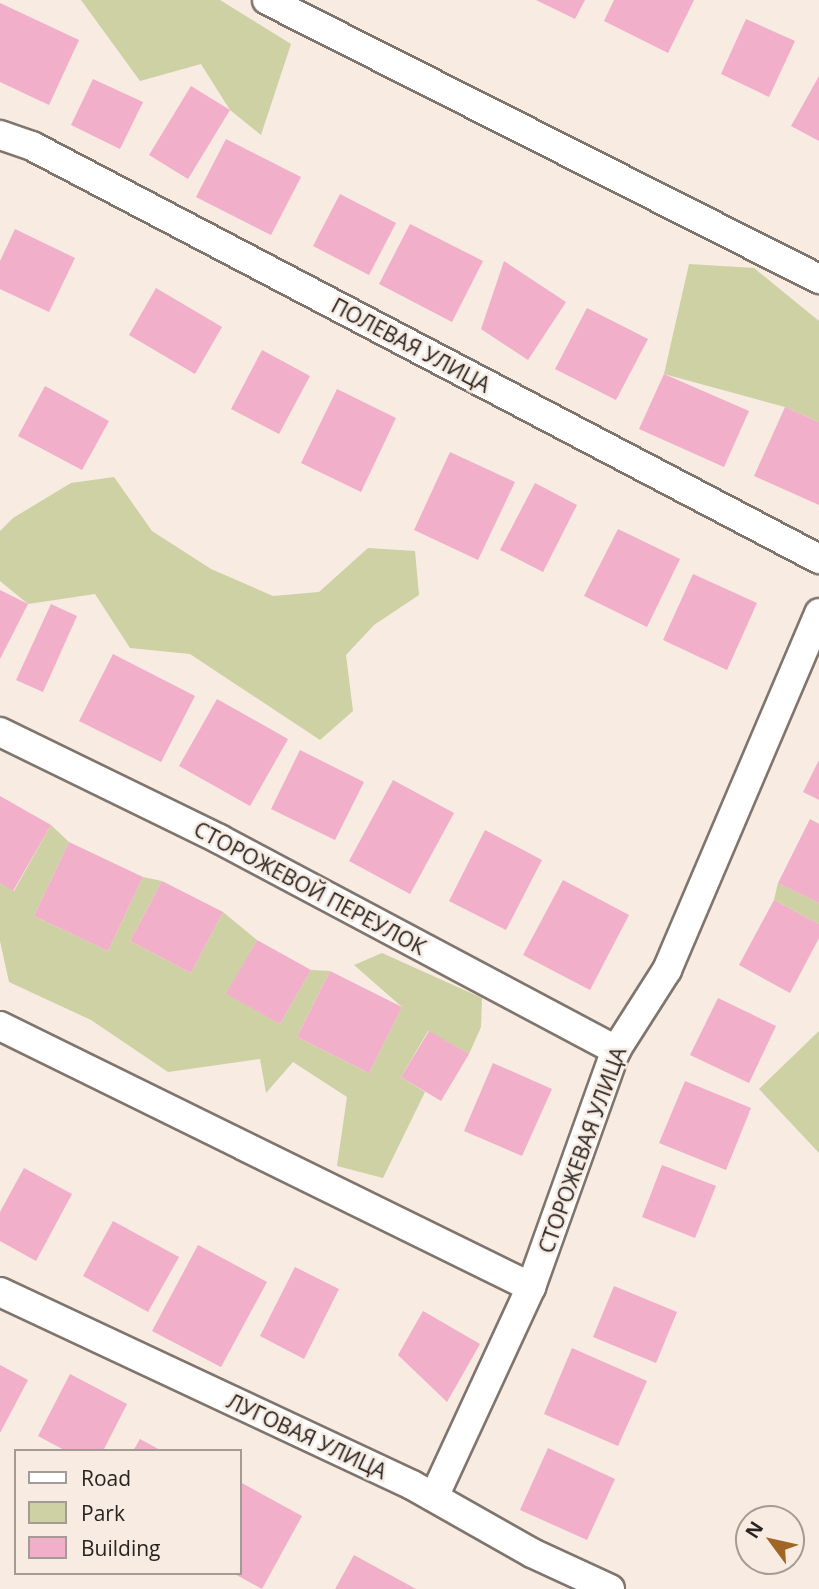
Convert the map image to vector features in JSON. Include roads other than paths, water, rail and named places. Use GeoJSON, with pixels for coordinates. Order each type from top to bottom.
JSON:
{"type":"FeatureCollection","features":[{"type":"Feature","properties":{"kind":"street"},"geometry":{"type":"LineString","coordinates":[[267,0],[819,279]]}},
{"type":"Feature","properties":{"kind":"street","name":"ПОЛЕВАЯ УЛИЦА"},"geometry":{"type":"LineString","coordinates":[[0,135],[32,146],[819,559]]}},
{"type":"Feature","properties":{"kind":"street","name":"СТОРОЖЕВАЯ УЛИЦА"},"geometry":{"type":"LineString","coordinates":[[434,1497],[531,1287],[616,1050],[667,970],[819,613]]}},
{"type":"Feature","properties":{"kind":"street","name":"СТОРОЖЕВОЙ ПЕРЕУЛОК"},"geometry":{"type":"LineString","coordinates":[[0,732],[219,839],[616,1050]]}},
{"type":"Feature","properties":{"kind":"street"},"geometry":{"type":"LineString","coordinates":[[0,1026],[531,1287]]}},
{"type":"Feature","properties":{"kind":"street","name":"ЛУГОВАЯ УЛИЦА"},"geometry":{"type":"LineString","coordinates":[[0,1292],[434,1497],[532,1553],[610,1589]]}}]}
